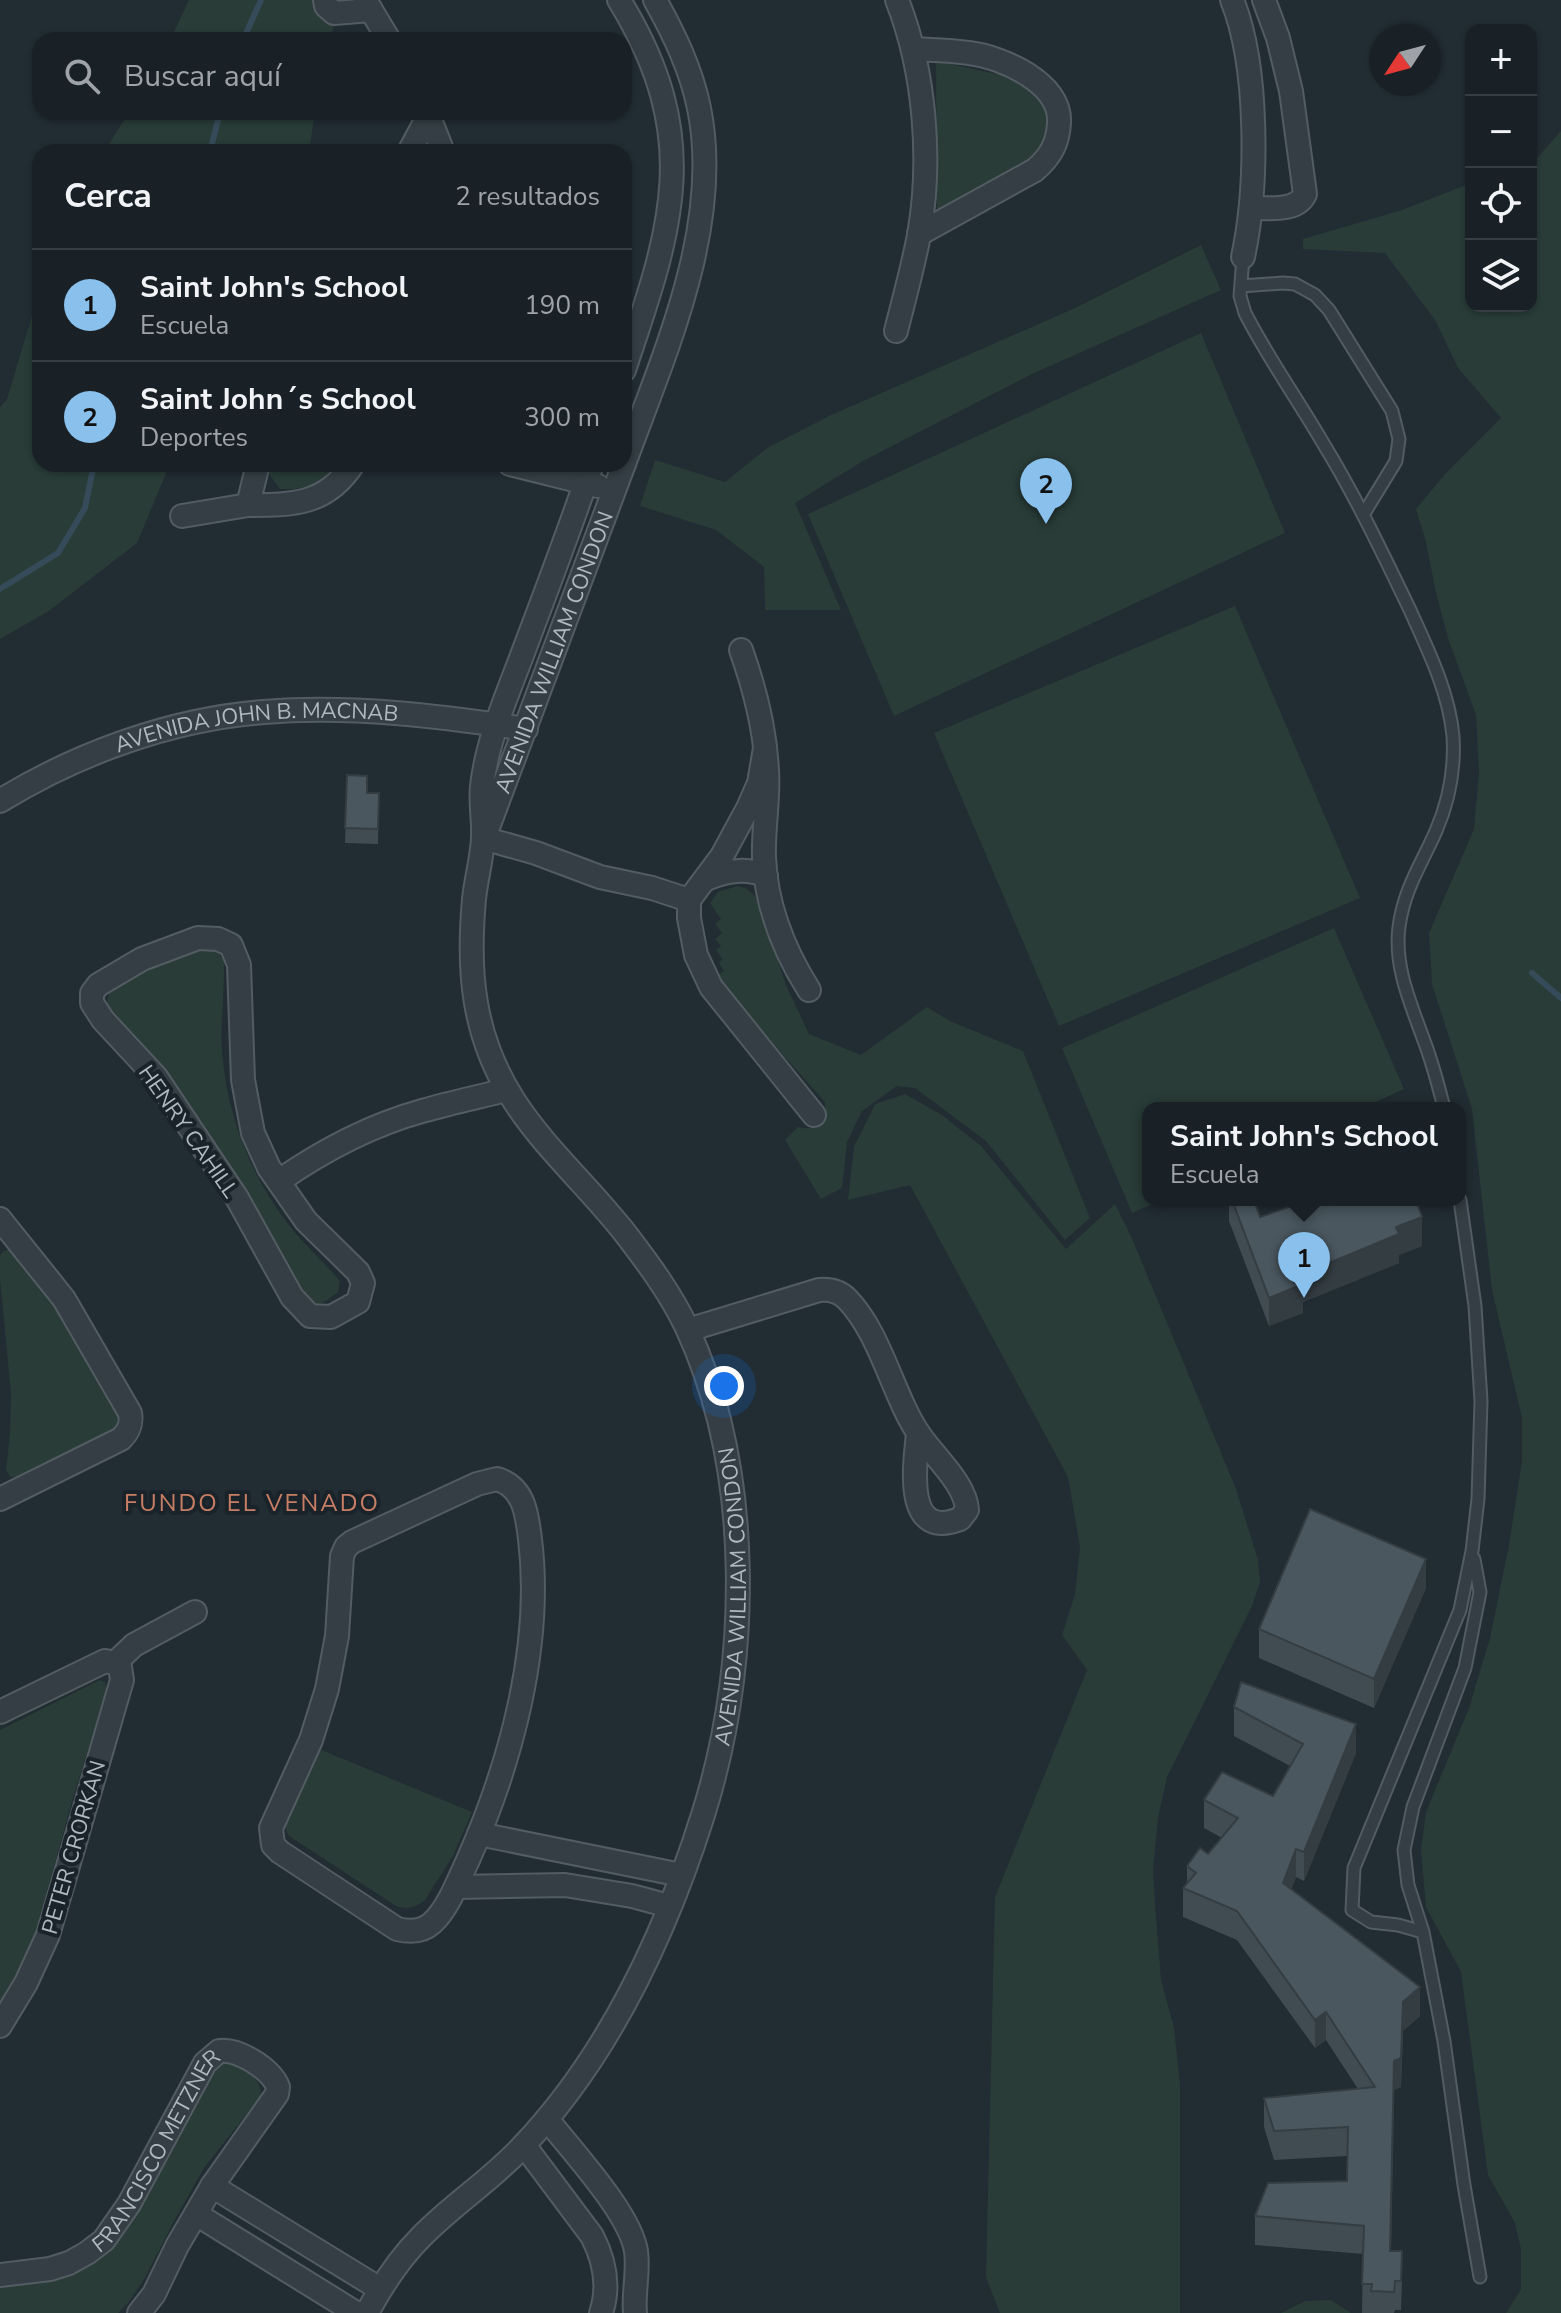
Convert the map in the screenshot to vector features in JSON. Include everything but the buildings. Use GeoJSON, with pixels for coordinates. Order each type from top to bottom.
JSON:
{"type":"FeatureCollection","features":[{"type":"Feature","properties":{"kind":"street"},"geometry":{"type":"LineString","coordinates":[[325,0],[326,6],[334,13],[368,5],[384,32]]}},
{"type":"Feature","properties":{"kind":"street"},"geometry":{"type":"LineString","coordinates":[[619,0],[639,35],[661,89],[672,142],[673,166],[669,214],[656,276],[632,346]]}},
{"type":"Feature","properties":{"kind":"street","name":"AVENIDA WILLIAM CONDON"},"geometry":{"type":"LineString","coordinates":[[632,441],[678,312],[699,224],[704,183],[702,134],[694,86],[676,40],[655,0]]}},
{"type":"Feature","properties":{"kind":"street"},"geometry":{"type":"LineString","coordinates":[[896,331],[919,234],[924,170],[923,115],[913,49],[897,0]]}},
{"type":"Feature","properties":{"kind":"street"},"geometry":{"type":"LineString","coordinates":[[1232,0],[1243,34],[1253,126],[1251,208],[1243,257]]}},
{"type":"Feature","properties":{"kind":"street"},"geometry":{"type":"LineString","coordinates":[[1251,208],[1297,204],[1305,194],[1291,91],[1278,38],[1264,0]]}},
{"type":"Feature","properties":{"kind":"street"},"geometry":{"type":"LineString","coordinates":[[913,49],[971,53],[1003,62],[1042,84],[1055,101],[1059,113],[1057,142],[1048,158],[1035,170],[919,234]]}},
{"type":"Feature","properties":{"kind":"street"},"geometry":{"type":"LineString","coordinates":[[413,144],[425,120]]}},
{"type":"Feature","properties":{"kind":"street"},"geometry":{"type":"LineString","coordinates":[[430,120],[440,144]]}},
{"type":"Feature","properties":{"kind":"street"},"geometry":{"type":"LineString","coordinates":[[248,505],[256,472]]}},
{"type":"Feature","properties":{"kind":"street"},"geometry":{"type":"LineString","coordinates":[[182,516],[316,498],[329,491],[348,472]]}},
{"type":"Feature","properties":{"kind":"street","name":"AVENIDA WILLIAM CONDON"},"geometry":{"type":"LineString","coordinates":[[483,838],[621,472]]}},
{"type":"Feature","properties":{"kind":"street"},"geometry":{"type":"LineString","coordinates":[[589,474],[614,490]]}},
{"type":"Feature","properties":{"kind":"street","name":"AVENIDA WILLIAM CONDON"},"geometry":{"type":"LineString","coordinates":[[367,2313],[393,2269],[422,2235],[479,2189],[547,2119],[581,2075],[618,2014],[669,1906],[711,1788],[726,1715],[734,1652],[737,1579],[732,1497],[711,1393],[688,1330],[664,1287],[632,1243],[535,1132],[506,1090],[484,1037],[473,982],[474,897],[483,838],[481,789],[495,725],[589,474]]}},
{"type":"Feature","properties":{"kind":"street"},"geometry":{"type":"LineString","coordinates":[[741,650],[757,698],[765,748],[764,856],[769,900],[780,936],[809,990]]}},
{"type":"Feature","properties":{"kind":"street","name":"AVENIDA JOHN B. MACNAB"},"geometry":{"type":"LineString","coordinates":[[0,801],[47,775],[114,747],[223,717],[324,710],[394,714],[526,729]]}},
{"type":"Feature","properties":{"kind":"street"},"geometry":{"type":"LineString","coordinates":[[765,748],[759,783],[748,808],[722,856],[689,900],[691,937],[711,987],[814,1115]]}},
{"type":"Feature","properties":{"kind":"street"},"geometry":{"type":"LineString","coordinates":[[483,838],[536,853],[600,877],[689,900]]}},
{"type":"Feature","properties":{"kind":"street"},"geometry":{"type":"LineString","coordinates":[[706,879],[744,870],[766,876]]}},
{"type":"Feature","properties":{"kind":"street","name":"HENRY CAHILL"},"geometry":{"type":"LineString","coordinates":[[198,938],[218,939],[231,945],[239,965],[243,1080],[253,1133],[269,1168],[279,1181],[306,1221],[358,1272],[363,1283],[358,1302],[331,1317],[310,1316],[292,1297],[237,1198],[156,1077],[96,1011],[92,993],[98,985],[142,959],[198,938]]}},
{"type":"Feature","properties":{"kind":"street"},"geometry":{"type":"LineString","coordinates":[[279,1181],[313,1157],[396,1121],[419,1112],[506,1090]]}},
{"type":"Feature","properties":{"kind":"street"},"geometry":{"type":"LineString","coordinates":[[0,1219],[64,1299],[130,1413],[131,1420],[121,1439],[0,1499]]}},
{"type":"Feature","properties":{"kind":"street"},"geometry":{"type":"LineString","coordinates":[[688,1330],[819,1290],[841,1294],[854,1308],[876,1344],[918,1433]]}},
{"type":"Feature","properties":{"kind":"street"},"geometry":{"type":"LineString","coordinates":[[497,1479],[508,1482],[515,1489],[528,1519],[532,1556],[532,1612],[517,1712],[479,1834],[456,1887],[432,1923],[417,1931],[407,1932],[397,1929],[280,1852],[273,1845],[271,1828],[311,1740],[327,1689],[337,1636],[342,1556],[346,1547],[477,1484],[497,1479]]}},
{"type":"Feature","properties":{"kind":"street"},"geometry":{"type":"LineString","coordinates":[[0,1712],[105,1661],[115,1663],[134,1645],[195,1612]]}},
{"type":"Feature","properties":{"kind":"street","name":"PETER CRORKAN"},"geometry":{"type":"LineString","coordinates":[[0,2026],[36,1963],[48,1935],[122,1680],[120,1667],[115,1663]]}},
{"type":"Feature","properties":{"kind":"street"},"geometry":{"type":"LineString","coordinates":[[479,1834],[681,1875]]}},
{"type":"Feature","properties":{"kind":"street"},"geometry":{"type":"LineString","coordinates":[[456,1887],[565,1885],[632,1896],[669,1906]]}},
{"type":"Feature","properties":{"kind":"street","name":"FRANCISCO METZNER"},"geometry":{"type":"LineString","coordinates":[[0,2275],[50,2269],[69,2263],[104,2240],[129,2204],[205,2063],[219,2051],[242,2055],[270,2074],[278,2087],[277,2094],[225,2165],[154,2294],[139,2313]]}},
{"type":"Feature","properties":{"kind":"street"},"geometry":{"type":"LineString","coordinates":[[547,2119],[619,2211],[630,2230],[636,2253],[635,2313]]}},
{"type":"Feature","properties":{"kind":"street"},"geometry":{"type":"LineString","coordinates":[[524,2145],[599,2248],[606,2290],[601,2313]]}},
{"type":"Feature","properties":{"kind":"street"},"geometry":{"type":"LineString","coordinates":[[212,2186],[380,2289]]}},
{"type":"Feature","properties":{"kind":"street"},"geometry":{"type":"LineString","coordinates":[[196,2214],[356,2313]]}},
{"type":"Feature","properties":{"kind":"lane"},"geometry":{"type":"LineString","coordinates":[[1243,257],[1242,305],[1249,321],[1325,445],[1363,515],[1427,647],[1450,718],[1453,756],[1448,793],[1435,832],[1407,891],[1398,949],[1405,988],[1442,1102]]}},
{"type":"Feature","properties":{"kind":"lane"},"geometry":{"type":"LineString","coordinates":[[1241,286],[1295,284],[1315,295],[1329,310],[1392,411],[1399,439],[1396,461],[1363,515]]}},
{"type":"Feature","properties":{"kind":"lane"},"geometry":{"type":"LineString","coordinates":[[1423,1932],[1371,1922],[1352,1910],[1354,1868],[1460,1610],[1472,1551],[1478,1499],[1481,1401],[1475,1306],[1461,1206]]}},
{"type":"Feature","properties":{"kind":"lane"},"geometry":{"type":"LineString","coordinates":[[1472,1551],[1480,1592],[1465,1668],[1413,1807],[1404,1850],[1408,1885],[1423,1932],[1444,2041],[1480,2277]]}},
{"type":"Feature","properties":{"kind":"green space"},"geometry":{"type":"Polygon","coordinates":[[[189,0],[341,0],[332,32],[174,32],[189,0]]]}},
{"type":"Feature","properties":{"kind":"green space"},"geometry":{"type":"Polygon","coordinates":[[[936,61],[1030,81],[1051,111],[1054,137],[1033,158],[937,213],[936,61]]]}},
{"type":"Feature","properties":{"kind":"green space"},"geometry":{"type":"Polygon","coordinates":[[[124,120],[314,120],[310,144],[109,144],[124,120]]]}},
{"type":"Feature","properties":{"kind":"green space"},"geometry":{"type":"Polygon","coordinates":[[[1561,131],[1561,2313],[1506,2313],[1521,2289],[1521,2249],[1515,2223],[1488,2175],[1461,1972],[1426,1907],[1421,1850],[1426,1812],[1469,1708],[1490,1638],[1522,1461],[1522,1418],[1492,1290],[1472,1109],[1432,984],[1429,933],[1474,829],[1479,772],[1476,715],[1449,641],[1416,509],[1445,474],[1501,418],[1458,368],[1435,320],[1385,253],[1303,249],[1303,239],[1402,210],[1465,185],[1465,312],[1537,312],[1538,157],[1561,131]]]}},
{"type":"Feature","properties":{"kind":"green space"},"geometry":{"type":"Polygon","coordinates":[[[1201,245],[1221,290],[1032,374],[863,461],[795,503],[841,610],[765,610],[764,567],[716,530],[640,506],[655,460],[725,482],[767,448],[829,416],[1075,308],[1201,245]]]}},
{"type":"Feature","properties":{"kind":"green space"},"geometry":{"type":"Polygon","coordinates":[[[32,316],[32,472],[167,472],[137,543],[49,611],[0,639],[0,407],[7,399],[32,316]]]}},
{"type":"Feature","properties":{"kind":"green space"},"geometry":{"type":"Polygon","coordinates":[[[1201,333],[1285,533],[894,716],[808,514],[1201,333]]]}},
{"type":"Feature","properties":{"kind":"green space"},"geometry":{"type":"Polygon","coordinates":[[[329,472],[312,485],[289,489],[280,489],[268,473],[329,472]]]}},
{"type":"Feature","properties":{"kind":"green space"},"geometry":{"type":"Polygon","coordinates":[[[1235,606],[1360,898],[1059,1026],[934,733],[1235,606]]]}},
{"type":"Feature","properties":{"kind":"green space"},"geometry":{"type":"Polygon","coordinates":[[[737,886],[746,888],[756,897],[786,985],[809,1034],[861,1055],[927,1007],[950,1021],[1023,1051],[1090,1218],[1065,1240],[986,1141],[915,1088],[897,1086],[862,1111],[847,1142],[842,1188],[821,1199],[785,1140],[798,1127],[816,1127],[824,1115],[825,1102],[714,978],[724,971],[719,963],[722,959],[716,950],[721,946],[715,939],[722,933],[715,924],[721,919],[710,903],[718,892],[737,886]]]}},
{"type":"Feature","properties":{"kind":"green space"},"geometry":{"type":"Polygon","coordinates":[[[1334,928],[1404,1089],[1375,1102],[1142,1102],[1142,1206],[1148,1206],[1132,1213],[1062,1048],[1334,928]]]}},
{"type":"Feature","properties":{"kind":"green space"},"geometry":{"type":"Polygon","coordinates":[[[207,948],[218,951],[224,961],[222,1052],[230,1102],[245,1150],[282,1216],[340,1281],[338,1292],[318,1304],[311,1303],[295,1281],[256,1208],[189,1104],[106,1005],[109,994],[144,972],[207,948]]]}},
{"type":"Feature","properties":{"kind":"green space"},"geometry":{"type":"Polygon","coordinates":[[[905,1094],[942,1115],[981,1146],[1066,1249],[1115,1204],[1236,1489],[1258,1560],[1260,1582],[1252,1606],[1167,1777],[1158,1818],[1153,1870],[1161,1979],[1174,2028],[1180,2084],[1180,2313],[1000,2313],[986,2277],[995,1897],[1087,1670],[1062,1635],[1075,1594],[1080,1547],[1068,1477],[910,1185],[848,1200],[854,1147],[875,1104],[905,1094]]]}},
{"type":"Feature","properties":{"kind":"green space"},"geometry":{"type":"Polygon","coordinates":[[[11,1249],[55,1300],[120,1413],[121,1425],[110,1438],[58,1456],[15,1478],[10,1477],[6,1470],[11,1394],[0,1279],[0,1255],[11,1249]]]}},
{"type":"Feature","properties":{"kind":"green space"},"geometry":{"type":"Polygon","coordinates":[[[100,1680],[105,1682],[107,1690],[37,1929],[25,1959],[0,2003],[0,1730],[100,1680]]]}},
{"type":"Feature","properties":{"kind":"green space"},"geometry":{"type":"Polygon","coordinates":[[[319,1749],[472,1812],[453,1856],[421,1903],[407,1908],[396,1906],[289,1836],[286,1816],[319,1749]]]}},
{"type":"Feature","properties":{"kind":"green space"},"geometry":{"type":"Polygon","coordinates":[[[229,2063],[256,2079],[261,2096],[204,2168],[145,2278],[128,2303],[118,2313],[0,2313],[0,2285],[41,2281],[80,2268],[213,2070],[229,2063]]]}},
{"type":"Feature","properties":{"kind":"green space"},"geometry":{"type":"Polygon","coordinates":[[[1331,2300],[1351,2313],[1281,2313],[1305,2301],[1331,2300]]]}},
{"type":"Feature","properties":{"kind":"waterway"},"geometry":{"type":"LineString","coordinates":[[247,32],[261,0]]}},
{"type":"Feature","properties":{"kind":"waterway"},"geometry":{"type":"LineString","coordinates":[[212,144],[218,120]]}},
{"type":"Feature","properties":{"kind":"waterway"},"geometry":{"type":"LineString","coordinates":[[0,589],[58,553],[85,508],[92,472]]}},
{"type":"Feature","properties":{"kind":"waterway"},"geometry":{"type":"LineString","coordinates":[[1532,973],[1561,998]]}},
{"type":"Feature","properties":{"kind":"place","name":"Saint John´s School"},"geometry":{"type":"Point","coordinates":[1046,524]}},
{"type":"Feature","properties":{"kind":"place","name":"Saint John's School"},"geometry":{"type":"Point","coordinates":[1304,1298]}},
{"type":"Feature","properties":{"kind":"district","name":"FUNDO EL VENADO"},"geometry":{"type":"Point","coordinates":[252,1503]}}]}
